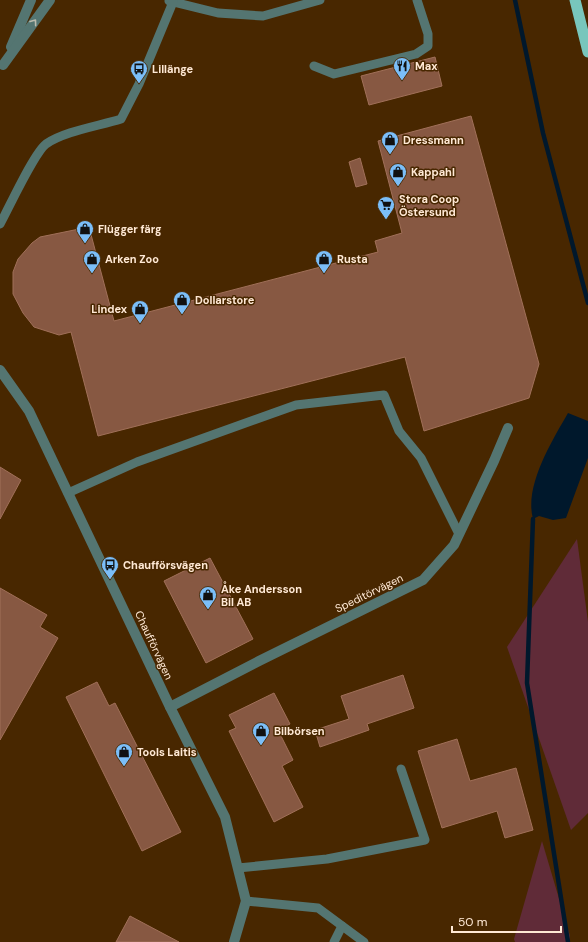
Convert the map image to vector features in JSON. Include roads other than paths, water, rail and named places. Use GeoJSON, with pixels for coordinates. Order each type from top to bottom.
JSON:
{"type":"FeatureCollection","features":[{"type":"Feature","properties":{"kind":"highway"},"geometry":{"type":"LineString","coordinates":[[575,0],[588,52]]}},
{"type":"Feature","properties":{"kind":"street"},"geometry":{"type":"LineString","coordinates":[[1,68],[32,0]]}},
{"type":"Feature","properties":{"kind":"street"},"geometry":{"type":"LineString","coordinates":[[1,68],[50,0]]}},
{"type":"Feature","properties":{"kind":"street","name":"Chaufförvägen"},"geometry":{"type":"LineString","coordinates":[[0,370],[29,411],[170,707],[225,817],[246,901],[234,942]]}},
{"type":"Feature","properties":{"kind":"street","name":"Speditörvägen"},"geometry":{"type":"LineString","coordinates":[[170,707],[423,580],[454,544],[494,461],[508,428]]}},
{"type":"Feature","properties":{"kind":"lane"},"geometry":{"type":"LineString","coordinates":[[0,224],[36,156],[46,145],[70,134],[121,119],[139,84],[170,1],[218,13],[263,16],[320,0]]}},
{"type":"Feature","properties":{"kind":"lane"},"geometry":{"type":"LineString","coordinates":[[314,66],[334,74],[416,54],[428,46],[428,34],[417,0]]}},
{"type":"Feature","properties":{"kind":"lane"},"geometry":{"type":"LineString","coordinates":[[68,493],[137,462],[296,404],[384,394],[399,431],[421,458],[459,534]]}},
{"type":"Feature","properties":{"kind":"lane"},"geometry":{"type":"LineString","coordinates":[[238,868],[327,859],[425,840],[401,769]]}},
{"type":"Feature","properties":{"kind":"lane"},"geometry":{"type":"LineString","coordinates":[[246,901],[318,908],[364,942]]}},
{"type":"Feature","properties":{"kind":"lane"},"geometry":{"type":"LineString","coordinates":[[334,942],[342,926]]}},
{"type":"Feature","properties":{"kind":"water"},"geometry":{"type":"Polygon","coordinates":[[[568,413],[588,421],[588,458],[566,518],[553,520],[539,516],[533,519],[531,506],[532,492],[536,478],[541,464],[568,413]]]}},
{"type":"Feature","properties":{"kind":"waterway"},"geometry":{"type":"LineString","coordinates":[[515,0],[543,133],[588,303]]}},
{"type":"Feature","properties":{"kind":"waterway"},"geometry":{"type":"LineString","coordinates":[[533,519],[527,683],[568,942]]}},
{"type":"Feature","properties":{"kind":"place","name":"Max"},"geometry":{"type":"Point","coordinates":[402,81]}},
{"type":"Feature","properties":{"kind":"place","name":"Lillänge"},"geometry":{"type":"Point","coordinates":[139,84]}},
{"type":"Feature","properties":{"kind":"place","name":"Dressmann"},"geometry":{"type":"Point","coordinates":[390,155]}},
{"type":"Feature","properties":{"kind":"place","name":"Kappahl"},"geometry":{"type":"Point","coordinates":[398,187]}},
{"type":"Feature","properties":{"kind":"place","name":"Stora Coop Östersund"},"geometry":{"type":"Point","coordinates":[386,220]}},
{"type":"Feature","properties":{"kind":"place","name":"Flügger färg"},"geometry":{"type":"Point","coordinates":[85,244]}},
{"type":"Feature","properties":{"kind":"place","name":"Arken Zoo"},"geometry":{"type":"Point","coordinates":[92,274]}},
{"type":"Feature","properties":{"kind":"place","name":"Rusta"},"geometry":{"type":"Point","coordinates":[324,274]}},
{"type":"Feature","properties":{"kind":"place","name":"Dollarstore"},"geometry":{"type":"Point","coordinates":[182,315]}},
{"type":"Feature","properties":{"kind":"place","name":"Lindex"},"geometry":{"type":"Point","coordinates":[140,324]}},
{"type":"Feature","properties":{"kind":"place","name":"Chaufförsvägen"},"geometry":{"type":"Point","coordinates":[110,580]}},
{"type":"Feature","properties":{"kind":"place","name":"Åke Andersson Bil AB"},"geometry":{"type":"Point","coordinates":[208,610]}},
{"type":"Feature","properties":{"kind":"place","name":"Bilbörsen"},"geometry":{"type":"Point","coordinates":[261,746]}},
{"type":"Feature","properties":{"kind":"place","name":"Tools Laitis"},"geometry":{"type":"Point","coordinates":[124,767]}}]}
